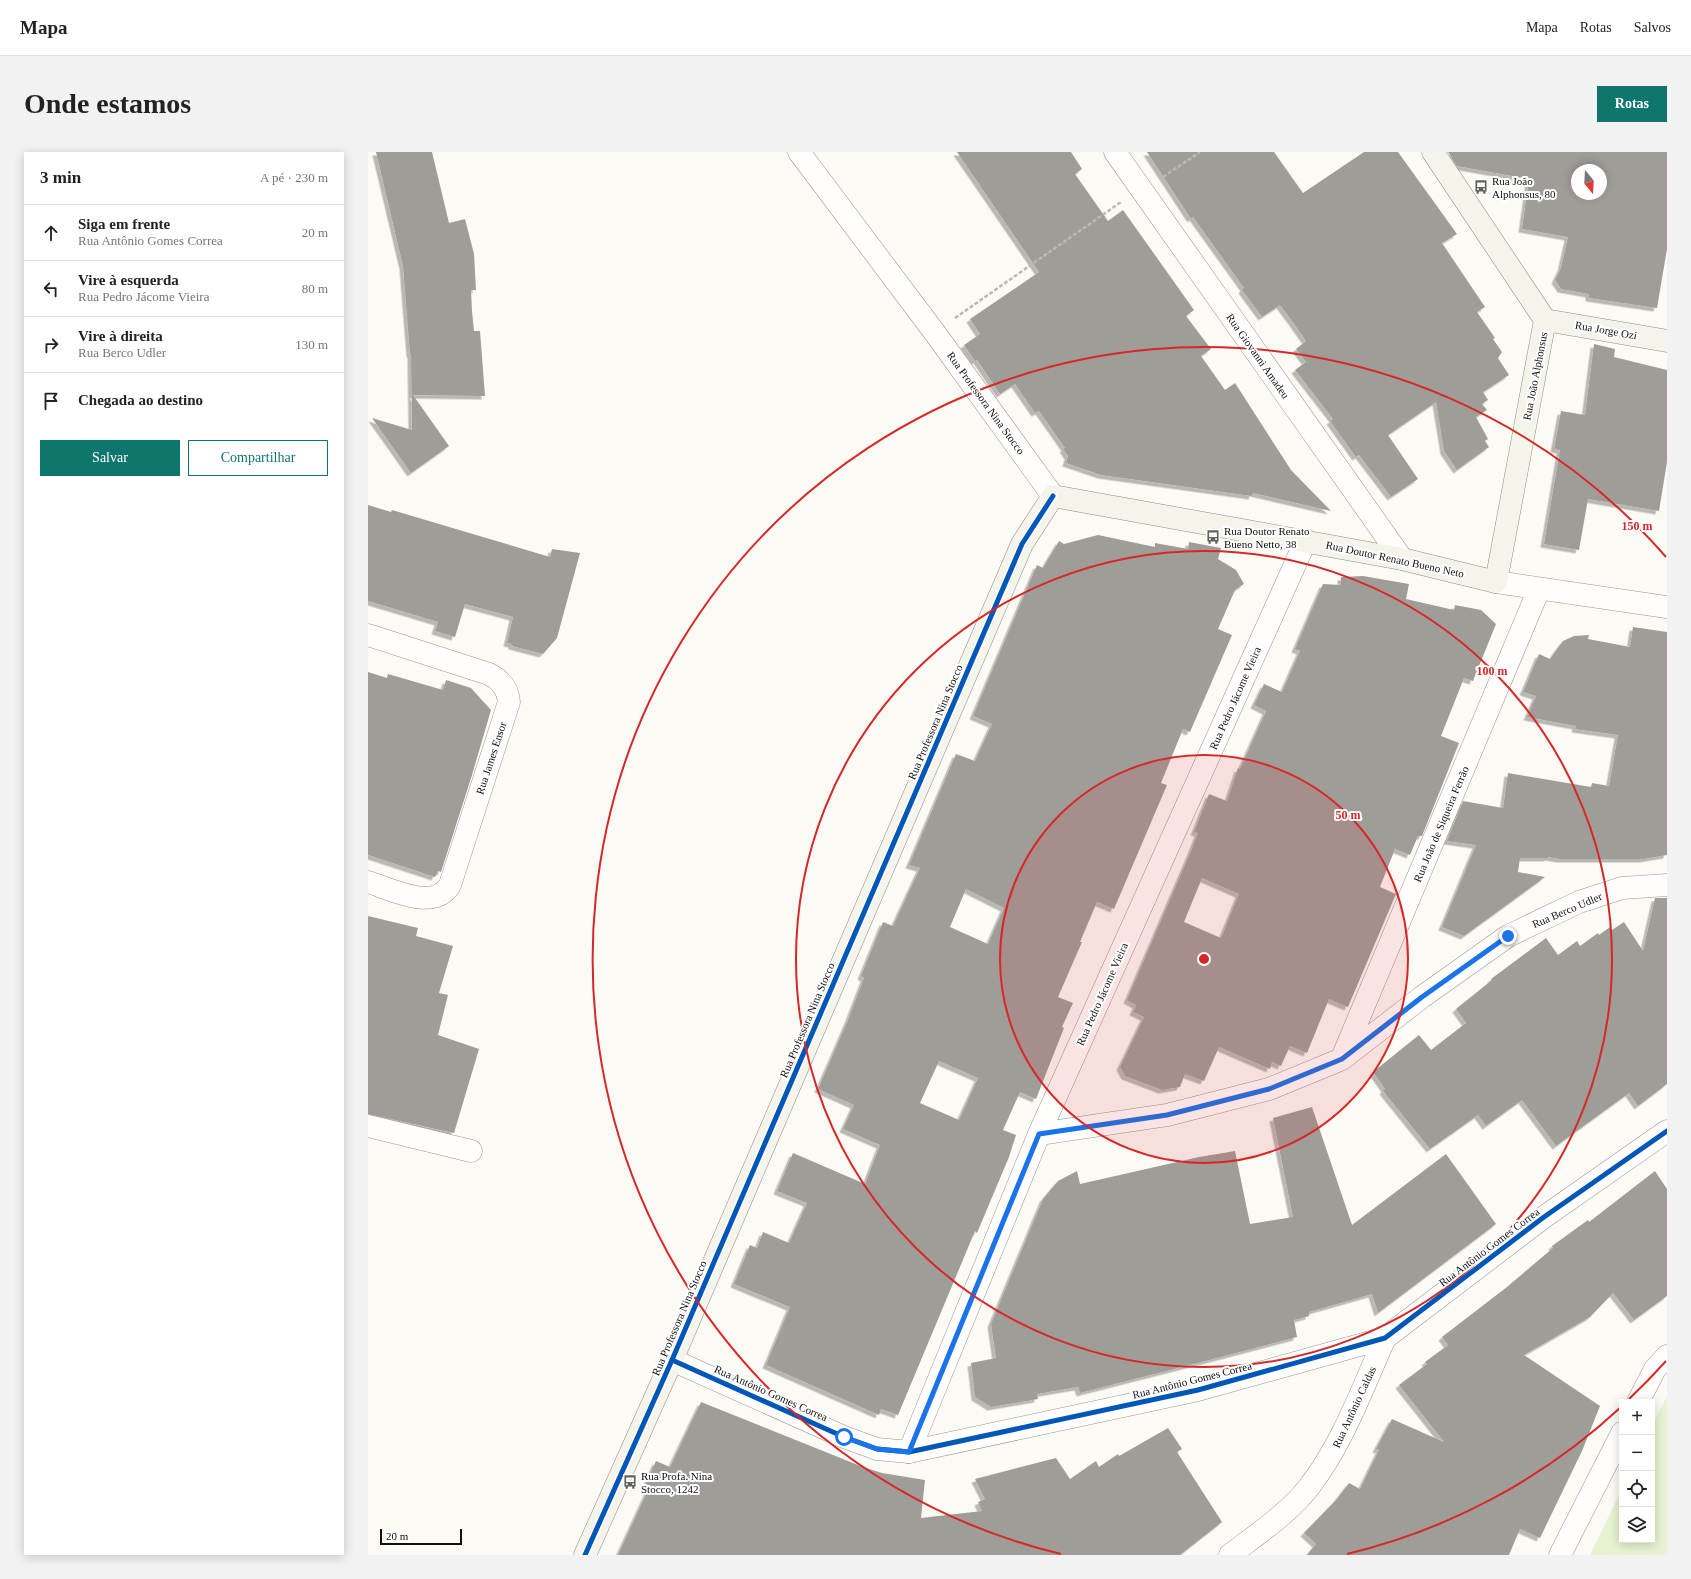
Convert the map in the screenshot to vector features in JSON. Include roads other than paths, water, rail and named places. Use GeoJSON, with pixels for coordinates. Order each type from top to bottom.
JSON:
{"type":"FeatureCollection","features":[{"type":"Feature","properties":{"kind":"street","name":"Rua Professora Nina Stocco"},"geometry":{"type":"LineString","coordinates":[[585,1555],[672,1360],[1022,544],[1053,496],[935,332],[799,152]]}},
{"type":"Feature","properties":{"kind":"street","name":"Rua Giovanni Amadeu"},"geometry":{"type":"LineString","coordinates":[[1115,152],[1402,559]]}},
{"type":"Feature","properties":{"kind":"street","name":"Rua João Alphonsus"},"geometry":{"type":"LineString","coordinates":[[1433,152],[1545,320],[1496,582]]}},
{"type":"Feature","properties":{"kind":"street","name":"Rua Jorge Ozi"},"geometry":{"type":"LineString","coordinates":[[1545,320],[1667,341]]}},
{"type":"Feature","properties":{"kind":"street","name":"Rua Doutor Renato Bueno Neto"},"geometry":{"type":"LineString","coordinates":[[1053,496],[1306,540],[1402,559],[1496,582],[1667,607]]}},
{"type":"Feature","properties":{"kind":"street","name":"Rua Pedro Jácome Vieira"},"geometry":{"type":"LineString","coordinates":[[909,1452],[1039,1134],[1306,540]]}},
{"type":"Feature","properties":{"kind":"street","name":"Rua João de Siqueira Ferrão"},"geometry":{"type":"LineString","coordinates":[[1342,1059],[1540,589]]}},
{"type":"Feature","properties":{"kind":"street","name":"Rua James Ensor"},"geometry":{"type":"LineString","coordinates":[[368,635],[489,674],[497,678],[503,684],[508,693],[509,702],[450,885],[446,891],[437,897],[423,899],[368,882]]}},
{"type":"Feature","properties":{"kind":"street","name":"Rua Berco Udler"},"geometry":{"type":"LineString","coordinates":[[1039,1134],[1174,1113],[1269,1089],[1342,1059],[1422,997],[1508,936],[1579,902],[1622,888],[1667,885]]}},
{"type":"Feature","properties":{"kind":"street"},"geometry":{"type":"LineString","coordinates":[[368,1126],[471,1152]]}},
{"type":"Feature","properties":{"kind":"street","name":"Rua Antônio Gomes Correa"},"geometry":{"type":"LineString","coordinates":[[672,1360],[844,1437],[877,1449],[909,1452],[1198,1390],[1385,1338],[1544,1217],[1667,1131]]}},
{"type":"Feature","properties":{"kind":"street","name":"Rua Antônio Caldas"},"geometry":{"type":"LineString","coordinates":[[1230,1555],[1276,1519],[1308,1488],[1336,1448],[1385,1338]]}},
{"type":"Feature","properties":{"kind":"street"},"geometry":{"type":"LineString","coordinates":[[1640,1399],[1655,1369],[1667,1356]]}},
{"type":"Feature","properties":{"kind":"street"},"geometry":{"type":"LineString","coordinates":[[1560,1555],[1621,1435]]}},
{"type":"Feature","properties":{"kind":"place","name":"Rua João Alphonsus, 80"},"geometry":{"type":"Point","coordinates":[1481,187]}},
{"type":"Feature","properties":{"kind":"place","name":"Rua Doutor Renato Bueno Netto, 38"},"geometry":{"type":"Point","coordinates":[1213,537]}},
{"type":"Feature","properties":{"kind":"place","name":"Rua Profa. Nina Stocco, 1242"},"geometry":{"type":"Point","coordinates":[630,1482]}}]}
